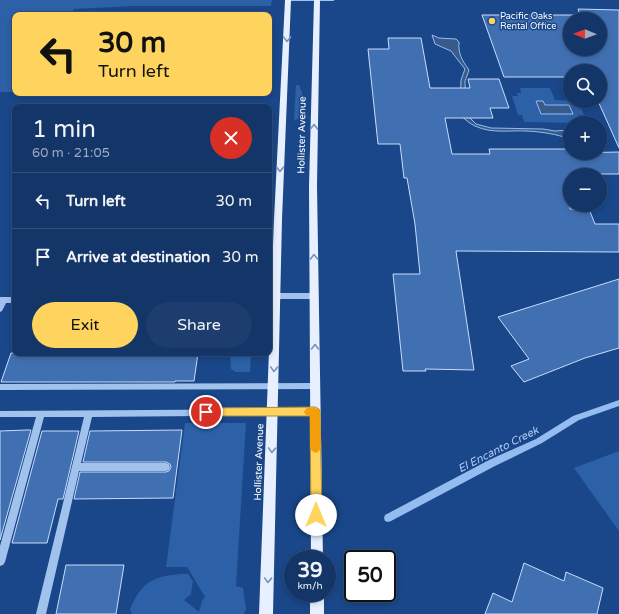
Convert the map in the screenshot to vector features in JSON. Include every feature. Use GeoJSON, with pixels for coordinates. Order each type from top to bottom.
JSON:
{"type":"FeatureCollection","features":[{"type":"Feature","properties":{"kind":"main road","name":"Hollister Avenue"},"geometry":{"type":"LineString","coordinates":[[266,614],[274,386],[273,296],[280,186],[288,0]]}},
{"type":"Feature","properties":{"kind":"main road","name":"Hollister Avenue"},"geometry":{"type":"LineString","coordinates":[[317,0],[313,149],[317,550]]}},
{"type":"Feature","properties":{"kind":"main road"},"geometry":{"type":"LineString","coordinates":[[317,602],[317,614]]}},
{"type":"Feature","properties":{"kind":"street"},"geometry":{"type":"LineString","coordinates":[[288,0],[333,0]]}},
{"type":"Feature","properties":{"kind":"street"},"geometry":{"type":"LineString","coordinates":[[273,296],[314,296]]}},
{"type":"Feature","properties":{"kind":"street"},"geometry":{"type":"LineString","coordinates":[[0,309],[2,300]]}},
{"type":"Feature","properties":{"kind":"street"},"geometry":{"type":"LineString","coordinates":[[0,387],[177,388],[315,386]]}},
{"type":"Feature","properties":{"kind":"street"},"geometry":{"type":"LineString","coordinates":[[0,414],[273,411],[315,412]]}},
{"type":"Feature","properties":{"kind":"street"},"geometry":{"type":"LineString","coordinates":[[40,614],[89,413]]}},
{"type":"Feature","properties":{"kind":"street"},"geometry":{"type":"LineString","coordinates":[[0,562],[41,414]]}},
{"type":"Feature","properties":{"kind":"street"},"geometry":{"type":"LineString","coordinates":[[76,467],[166,466]]}},
{"type":"Feature","properties":{"kind":"shaded area"},"geometry":{"type":"Polygon","coordinates":[[[0,0],[272,0],[271,6],[133,6],[74,9],[72,12],[12,12],[12,92],[0,92],[0,0]]]}},
{"type":"Feature","properties":{"kind":"shaded area"},"geometry":{"type":"Polygon","coordinates":[[[432,35],[439,38],[456,39],[459,42],[461,57],[469,70],[465,81],[466,114],[476,124],[491,128],[563,130],[563,137],[538,132],[488,130],[469,123],[460,115],[461,80],[465,69],[451,51],[435,44],[432,35]]]}},
{"type":"Feature","properties":{"kind":"shaded area"},"geometry":{"type":"Polygon","coordinates":[[[296,85],[299,85],[303,94],[304,109],[299,118],[294,121],[296,85]]]}},
{"type":"Feature","properties":{"kind":"shaded area"},"geometry":{"type":"Polygon","coordinates":[[[520,88],[550,88],[555,100],[563,100],[563,108],[581,108],[584,115],[563,116],[563,123],[524,122],[522,115],[518,115],[512,96],[518,96],[517,93],[521,93],[520,88]]]}},
{"type":"Feature","properties":{"kind":"shaded area"},"geometry":{"type":"Polygon","coordinates":[[[536,101],[543,101],[545,105],[563,105],[563,108],[570,108],[573,114],[541,114],[536,101]]]}},
{"type":"Feature","properties":{"kind":"shaded area"},"geometry":{"type":"Polygon","coordinates":[[[230,356],[251,356],[250,372],[236,372],[231,369],[230,356]]]}},
{"type":"Feature","properties":{"kind":"shaded area"},"geometry":{"type":"Polygon","coordinates":[[[185,423],[246,423],[236,586],[243,588],[246,609],[244,614],[132,614],[130,609],[145,585],[156,579],[169,575],[188,574],[193,581],[191,594],[184,600],[199,612],[202,601],[205,597],[187,567],[166,567],[185,423]]]}},
{"type":"Feature","properties":{"kind":"shaded area"},"geometry":{"type":"Polygon","coordinates":[[[619,451],[619,531],[574,468],[619,451]]]}},
{"type":"Feature","properties":{"kind":"building"},"geometry":{"type":"Polygon","coordinates":[[[578,9],[619,10],[619,148],[607,121],[607,116],[605,116],[601,108],[607,108],[607,64],[563,64],[563,77],[504,77],[482,15],[563,15],[563,56],[607,56],[607,12],[579,12],[578,9]]]}},
{"type":"Feature","properties":{"kind":"building"},"geometry":{"type":"Polygon","coordinates":[[[388,38],[421,38],[430,88],[470,88],[468,79],[499,79],[509,108],[490,108],[493,118],[445,118],[452,154],[490,154],[489,149],[563,149],[563,160],[607,160],[607,152],[619,152],[619,174],[607,174],[607,168],[563,168],[563,212],[590,212],[595,224],[619,224],[619,252],[456,251],[474,370],[425,369],[426,371],[403,371],[393,274],[420,274],[415,224],[407,178],[404,178],[400,144],[378,144],[368,49],[389,49],[388,38]]]}},
{"type":"Feature","properties":{"kind":"building"},"geometry":{"type":"Polygon","coordinates":[[[619,279],[619,348],[585,358],[524,382],[511,366],[529,359],[498,317],[619,279]]]}},
{"type":"Feature","properties":{"kind":"building"},"geometry":{"type":"Polygon","coordinates":[[[11,353],[12,356],[198,356],[194,381],[1,382],[11,353]]]}},
{"type":"Feature","properties":{"kind":"building"},"geometry":{"type":"Polygon","coordinates":[[[31,430],[0,540],[0,431],[31,430]]]}},
{"type":"Feature","properties":{"kind":"building"},"geometry":{"type":"Polygon","coordinates":[[[182,430],[173,498],[74,499],[80,472],[166,472],[169,471],[171,467],[170,464],[166,462],[83,462],[90,431],[182,430]]]}},
{"type":"Feature","properties":{"kind":"building"},"geometry":{"type":"Polygon","coordinates":[[[42,431],[79,431],[63,499],[58,499],[47,543],[12,543],[42,431]]]}},
{"type":"Feature","properties":{"kind":"building"},"geometry":{"type":"Polygon","coordinates":[[[524,563],[564,581],[566,572],[603,588],[597,614],[485,614],[493,593],[512,602],[524,563]]]}},
{"type":"Feature","properties":{"kind":"building"},"geometry":{"type":"Polygon","coordinates":[[[66,565],[124,565],[116,614],[56,614],[66,565]]]}},
{"type":"Feature","properties":{"kind":"waterway","name":"El Encanto Creek"},"geometry":{"type":"LineString","coordinates":[[388,518],[492,463],[539,441],[576,418],[619,403]]}},
{"type":"Feature","properties":{"kind":"slow traffic"},"geometry":{"type":"LineString","coordinates":[[309,412],[315,412],[316,448]]}},
{"type":"Feature","properties":{"kind":"place","name":"Pacific Oaks Rental Office"},"geometry":{"type":"Point","coordinates":[492,21]}},
{"type":"Feature","properties":{"kind":"route"},"geometry":{"type":"LineString","coordinates":[[206,412],[315,412],[316,515]]}}]}
